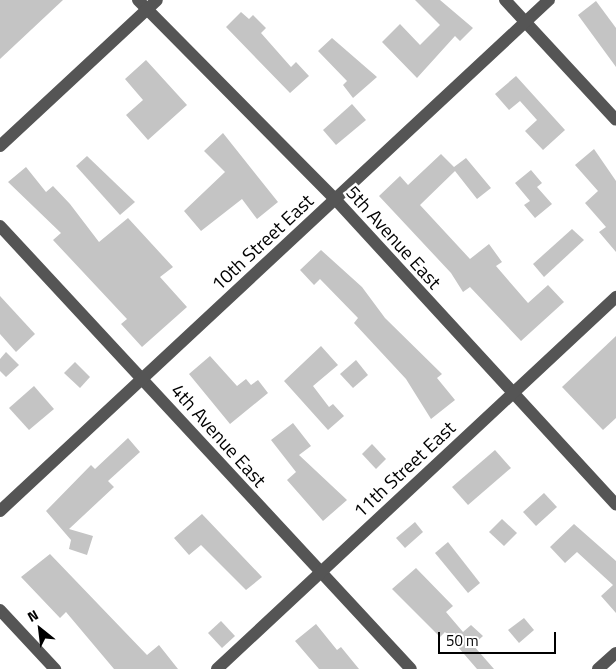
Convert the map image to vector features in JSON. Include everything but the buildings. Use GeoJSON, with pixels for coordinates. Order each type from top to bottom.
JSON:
{"type":"FeatureCollection","features":[{"type":"Feature","properties":{"kind":"street"},"geometry":{"type":"LineString","coordinates":[[0,146],[142,5],[157,0]]}},
{"type":"Feature","properties":{"kind":"street"},"geometry":{"type":"LineString","coordinates":[[505,0],[616,120]]}},
{"type":"Feature","properties":{"kind":"street","name":"10th Street East"},"geometry":{"type":"LineString","coordinates":[[0,511],[549,0]]}},
{"type":"Feature","properties":{"kind":"street","name":"5th Avenue East"},"geometry":{"type":"LineString","coordinates":[[142,5],[335,199],[512,394],[616,505]]}},
{"type":"Feature","properties":{"kind":"street","name":"4th Avenue East"},"geometry":{"type":"LineString","coordinates":[[0,226],[411,669]]}},
{"type":"Feature","properties":{"kind":"street","name":"11th Street East"},"geometry":{"type":"LineString","coordinates":[[217,669],[616,297]]}},
{"type":"Feature","properties":{"kind":"street"},"geometry":{"type":"LineString","coordinates":[[0,610],[55,669]]}},
{"type":"Feature","properties":{"kind":"street"},"geometry":{"type":"LineString","coordinates":[[598,669],[616,653]]}}]}
